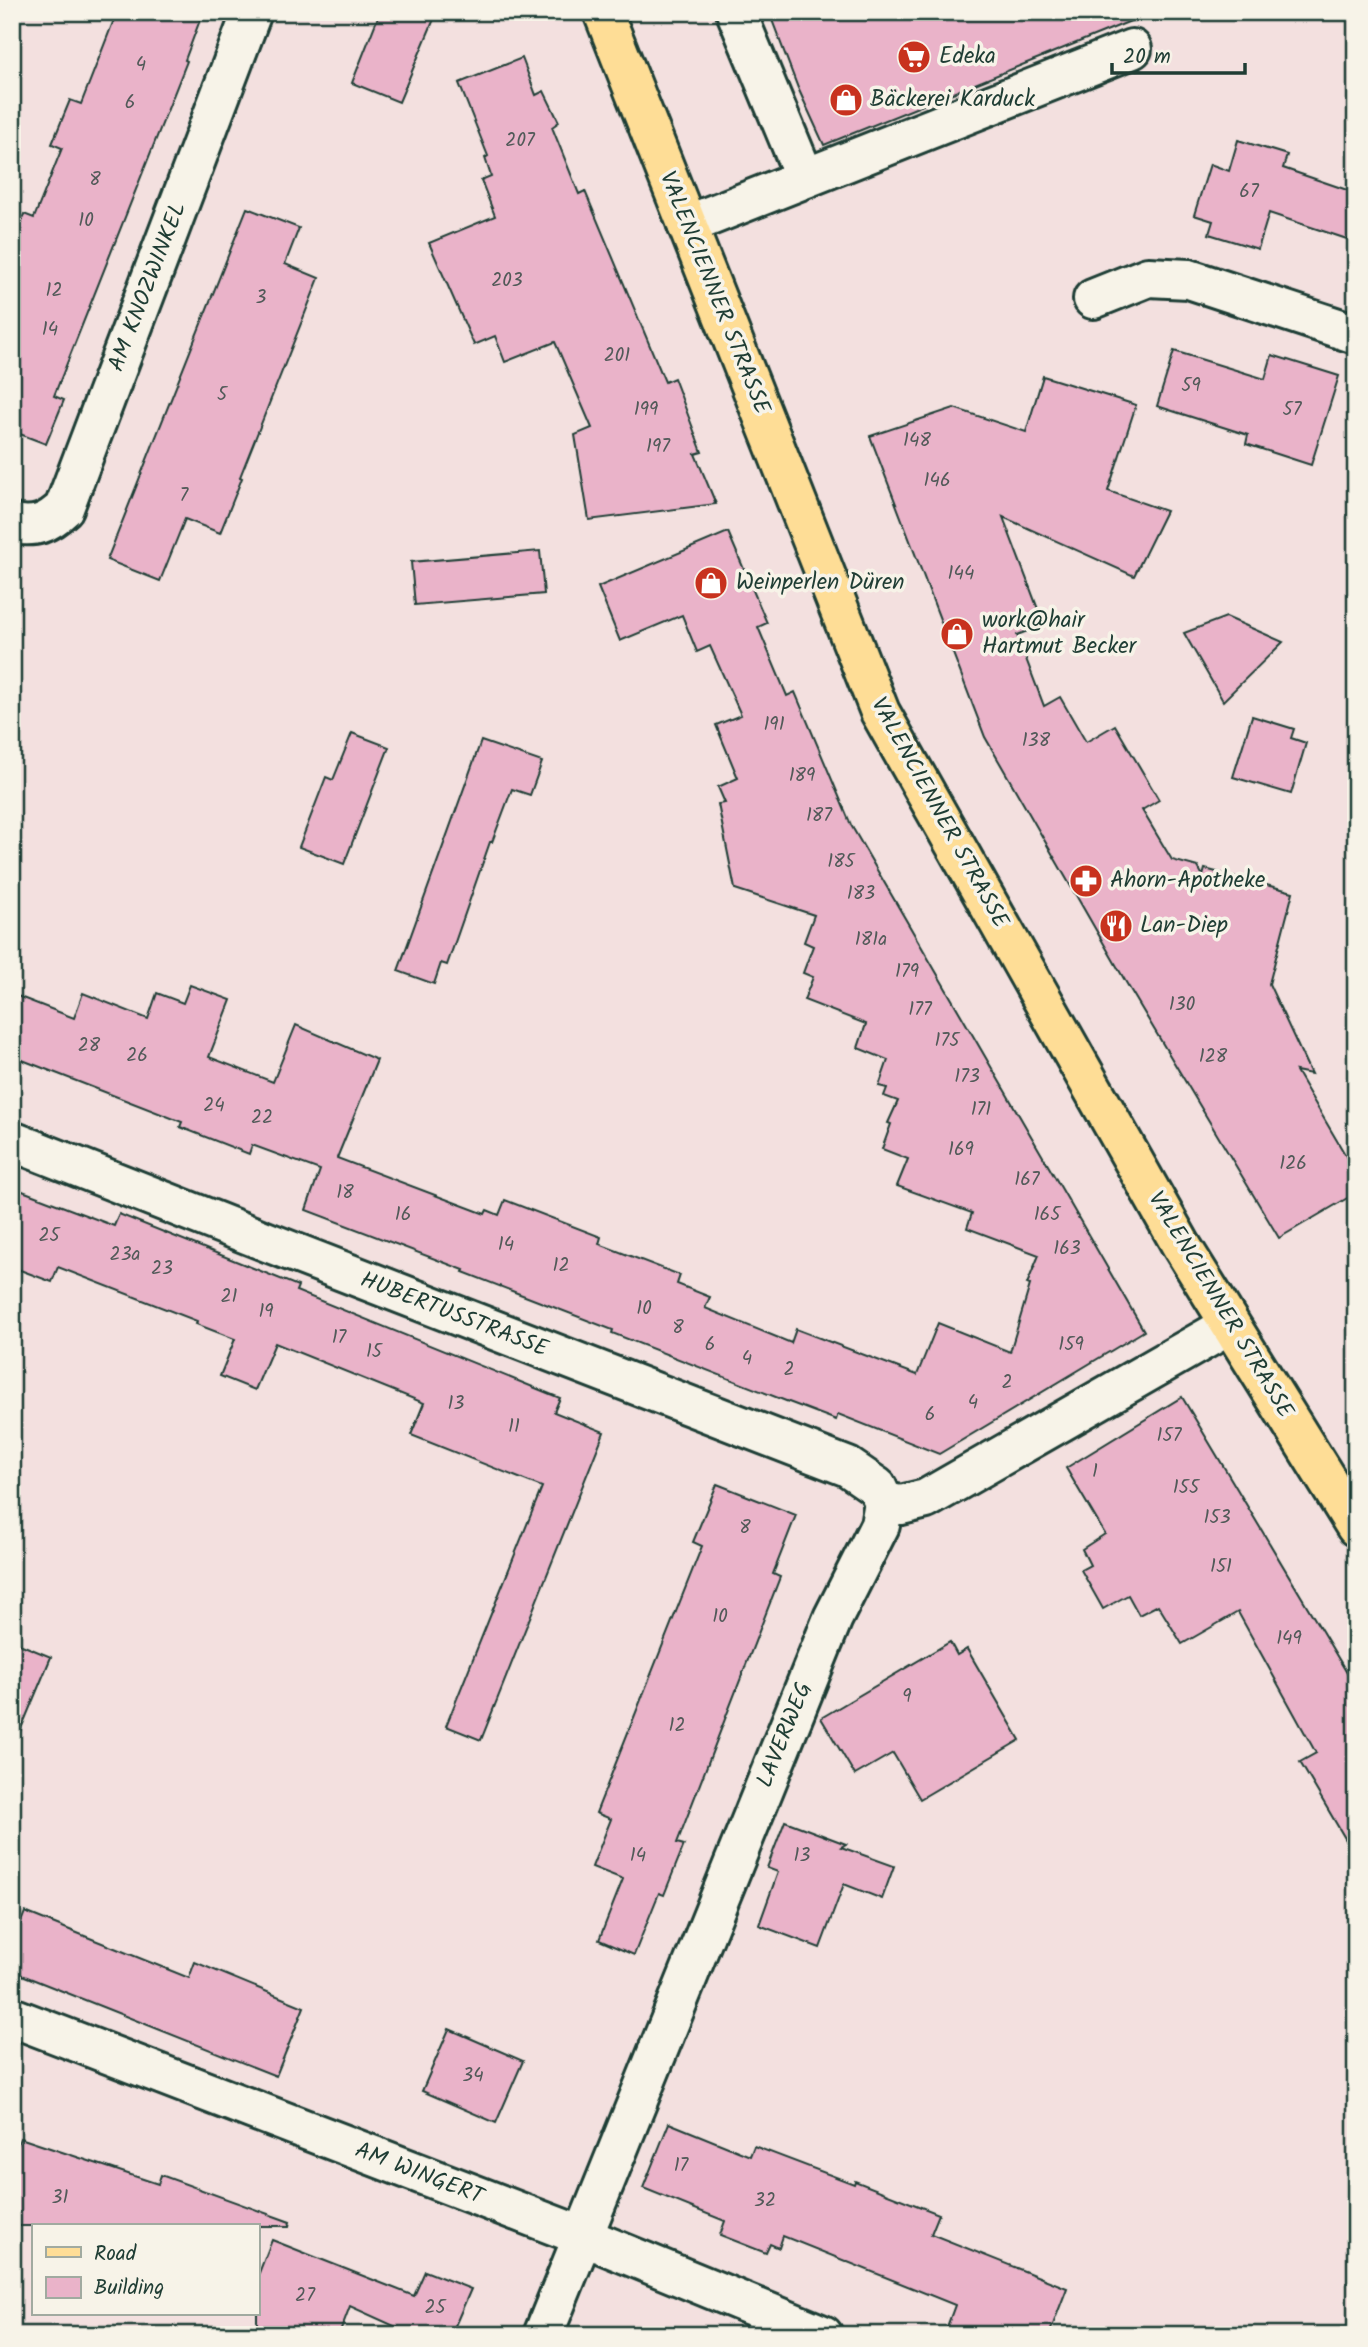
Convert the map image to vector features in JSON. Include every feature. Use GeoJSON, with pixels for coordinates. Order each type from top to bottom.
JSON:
{"type":"FeatureCollection","features":[{"type":"Feature","properties":{"kind":"main road","name":"VALENCIENNER STRASSE"},"geometry":{"type":"LineString","coordinates":[[603,12],[880,712],[1162,1213],[1356,1528]]}},
{"type":"Feature","properties":{"kind":"street","name":"AM KNOZWINKEL"},"geometry":{"type":"LineString","coordinates":[[12,524],[26,527],[50,522],[64,508],[252,12]]}},
{"type":"Feature","properties":{"kind":"street"},"geometry":{"type":"LineString","coordinates":[[736,12],[805,178]]}},
{"type":"Feature","properties":{"kind":"street"},"geometry":{"type":"LineString","coordinates":[[687,225],[1132,49]]}},
{"type":"Feature","properties":{"kind":"street"},"geometry":{"type":"LineString","coordinates":[[1093,299],[1148,277],[1189,279],[1356,334]]}},
{"type":"Feature","properties":{"kind":"street","name":"HUBERTUSSTRASSE"},"geometry":{"type":"LineString","coordinates":[[12,1141],[848,1467],[877,1487],[884,1502]]}},
{"type":"Feature","properties":{"kind":"street"},"geometry":{"type":"LineString","coordinates":[[884,1502],[901,1504],[926,1499],[1230,1325]]}},
{"type":"Feature","properties":{"kind":"street","name":"LAVERWEG"},"geometry":{"type":"LineString","coordinates":[[543,2335],[833,1618],[880,1525],[884,1502]]}},
{"type":"Feature","properties":{"kind":"street","name":"AM WINGERT"},"geometry":{"type":"LineString","coordinates":[[12,2017],[582,2236],[824,2335]]}},
{"type":"Feature","properties":{"kind":"building"},"geometry":{"type":"Polygon","coordinates":[[[117,12],[203,12],[185,60],[187,61],[54,396],[64,400],[46,444],[12,431],[12,244],[24,214],[34,218],[62,148],[52,144],[70,100],[81,104],[117,12]]]}},
{"type":"Feature","properties":{"kind":"building"},"geometry":{"type":"Polygon","coordinates":[[[380,12],[437,12],[399,102],[352,83],[380,12]]]}},
{"type":"Feature","properties":{"kind":"building","name":"Edeka"},"geometry":{"type":"Polygon","coordinates":[[[769,12],[1148,14],[824,145],[798,88],[769,12]]]}},
{"type":"Feature","properties":{"kind":"building"},"geometry":{"type":"Polygon","coordinates":[[[522,58],[536,95],[544,91],[559,122],[552,127],[579,194],[585,191],[665,382],[674,378],[702,452],[695,454],[716,504],[589,520],[575,435],[592,428],[555,342],[505,362],[495,336],[474,345],[429,243],[495,216],[481,180],[491,176],[485,158],[488,156],[459,83],[522,58]]]}},
{"type":"Feature","properties":{"kind":"building"},"geometry":{"type":"Polygon","coordinates":[[[1238,140],[1287,155],[1283,168],[1356,193],[1356,242],[1269,213],[1258,249],[1209,234],[1213,221],[1194,215],[1210,164],[1229,171],[1238,140]]]}},
{"type":"Feature","properties":{"kind":"building"},"geometry":{"type":"Polygon","coordinates":[[[247,208],[299,228],[285,264],[319,278],[220,533],[185,519],[160,581],[107,560],[247,208]]]}},
{"type":"Feature","properties":{"kind":"building"},"geometry":{"type":"Polygon","coordinates":[[[1174,351],[1265,379],[1272,355],[1339,376],[1311,465],[1246,444],[1248,435],[1157,406],[1174,351]]]}},
{"type":"Feature","properties":{"kind":"building"},"geometry":{"type":"Polygon","coordinates":[[[1043,376],[1136,405],[1108,491],[1166,511],[1134,576],[1003,517],[1044,625],[1017,635],[1044,706],[1060,697],[1086,742],[1115,725],[1159,800],[1142,810],[1172,860],[1198,867],[1203,876],[1205,869],[1293,892],[1269,984],[1311,1074],[1296,1071],[1356,1173],[1356,1193],[1279,1238],[1127,984],[985,737],[870,436],[954,408],[1026,432],[1043,376]]]}},
{"type":"Feature","properties":{"kind":"building"},"geometry":{"type":"Polygon","coordinates":[[[728,532],[767,623],[758,627],[787,696],[795,692],[851,825],[1144,1331],[939,1454],[838,1414],[836,1420],[786,1401],[612,1333],[613,1330],[463,1272],[464,1270],[306,1210],[320,1170],[252,1145],[249,1154],[180,1127],[182,1122],[12,1056],[12,994],[74,1018],[83,993],[148,1019],[157,993],[183,1003],[190,985],[231,1000],[209,1057],[273,1082],[296,1025],[377,1060],[337,1158],[485,1214],[487,1210],[499,1215],[505,1200],[601,1237],[599,1244],[680,1275],[677,1284],[710,1297],[705,1308],[791,1343],[796,1329],[917,1375],[938,1323],[1010,1352],[1030,1285],[1027,1284],[1039,1255],[967,1228],[972,1213],[897,1186],[908,1159],[882,1149],[891,1124],[888,1123],[898,1101],[884,1096],[887,1088],[879,1086],[888,1060],[858,1048],[866,1024],[804,1000],[813,977],[803,973],[813,946],[804,942],[814,915],[735,889],[718,804],[725,803],[718,787],[738,778],[716,725],[741,715],[710,646],[697,652],[682,615],[620,641],[598,587],[728,532]]]}},
{"type":"Feature","properties":{"kind":"building"},"geometry":{"type":"Polygon","coordinates":[[[540,551],[544,594],[415,605],[411,562],[540,551]]]}},
{"type":"Feature","properties":{"kind":"building"},"geometry":{"type":"Polygon","coordinates":[[[1226,617],[1283,642],[1223,701],[1184,633],[1226,617]]]}},
{"type":"Feature","properties":{"kind":"building"},"geometry":{"type":"Polygon","coordinates":[[[1252,716],[1294,729],[1291,738],[1306,743],[1291,794],[1233,777],[1252,716]]]}},
{"type":"Feature","properties":{"kind":"building"},"geometry":{"type":"Polygon","coordinates":[[[352,733],[389,747],[344,864],[299,847],[326,777],[333,780],[352,733]]]}},
{"type":"Feature","properties":{"kind":"building"},"geometry":{"type":"Polygon","coordinates":[[[481,741],[542,762],[530,795],[512,789],[490,842],[447,965],[441,963],[434,984],[398,971],[481,741]]]}},
{"type":"Feature","properties":{"kind":"building"},"geometry":{"type":"Polygon","coordinates":[[[12,1187],[114,1226],[119,1214],[298,1286],[296,1291],[560,1398],[554,1412],[604,1432],[481,1740],[446,1726],[542,1487],[411,1435],[424,1403],[275,1343],[255,1390],[220,1376],[235,1339],[196,1324],[197,1321],[58,1267],[52,1282],[12,1267],[12,1187]]]}},
{"type":"Feature","properties":{"kind":"building"},"geometry":{"type":"Polygon","coordinates":[[[1182,1397],[1356,1688],[1356,1857],[1300,1762],[1316,1753],[1238,1612],[1182,1644],[1158,1605],[1139,1615],[1128,1595],[1103,1609],[1081,1570],[1090,1565],[1082,1549],[1105,1534],[1066,1468],[1182,1397]]]}},
{"type":"Feature","properties":{"kind":"building"},"geometry":{"type":"Polygon","coordinates":[[[717,1484],[796,1515],[773,1574],[780,1577],[677,1843],[684,1845],[664,1895],[659,1893],[634,1955],[599,1940],[623,1879],[592,1867],[611,1819],[596,1813],[702,1546],[693,1542],[717,1484]]]}},
{"type":"Feature","properties":{"kind":"building"},"geometry":{"type":"Polygon","coordinates":[[[12,1641],[51,1657],[13,1748],[12,1747],[12,1641]]]}},
{"type":"Feature","properties":{"kind":"building"},"geometry":{"type":"Polygon","coordinates":[[[950,1642],[957,1655],[967,1649],[1020,1740],[920,1799],[893,1753],[855,1775],[821,1718],[950,1642]]]}},
{"type":"Feature","properties":{"kind":"building"},"geometry":{"type":"Polygon","coordinates":[[[785,1821],[846,1844],[841,1847],[894,1866],[882,1899],[844,1884],[820,1948],[759,1925],[778,1872],[767,1868],[785,1821]]]}},
{"type":"Feature","properties":{"kind":"building"},"geometry":{"type":"Polygon","coordinates":[[[25,1912],[189,1978],[195,1962],[304,2007],[276,2076],[12,1971],[12,1945],[25,1912]]]}},
{"type":"Feature","properties":{"kind":"building"},"geometry":{"type":"Polygon","coordinates":[[[449,2029],[523,2061],[496,2123],[422,2091],[449,2029]]]}},
{"type":"Feature","properties":{"kind":"building"},"geometry":{"type":"Polygon","coordinates":[[[669,2123],[750,2156],[754,2146],[939,2214],[931,2234],[1067,2288],[1049,2335],[944,2335],[955,2305],[783,2236],[779,2248],[770,2244],[766,2253],[720,2235],[725,2221],[643,2188],[669,2123]]]}},
{"type":"Feature","properties":{"kind":"building"},"geometry":{"type":"Polygon","coordinates":[[[20,2138],[158,2184],[161,2175],[290,2222],[289,2226],[12,2226],[12,2161],[20,2138]]]}},
{"type":"Feature","properties":{"kind":"building"},"geometry":{"type":"Polygon","coordinates":[[[272,2240],[414,2296],[425,2271],[471,2289],[451,2335],[414,2335],[350,2306],[339,2335],[257,2335],[259,2273],[272,2240]]]}},
{"type":"Feature","properties":{"kind":"place","name":"Edeka"},"geometry":{"type":"Point","coordinates":[914,57]}},
{"type":"Feature","properties":{"kind":"place","name":"Bäckerei Karduck"},"geometry":{"type":"Point","coordinates":[846,100]}},
{"type":"Feature","properties":{"kind":"place","name":"Weinperlen Düren"},"geometry":{"type":"Point","coordinates":[711,583]}},
{"type":"Feature","properties":{"kind":"place","name":"work@hair Hartmut Becker"},"geometry":{"type":"Point","coordinates":[957,634]}},
{"type":"Feature","properties":{"kind":"place","name":"Ahorn-Apotheke"},"geometry":{"type":"Point","coordinates":[1086,881]}},
{"type":"Feature","properties":{"kind":"place","name":"Lan-Diep"},"geometry":{"type":"Point","coordinates":[1116,926]}}]}
